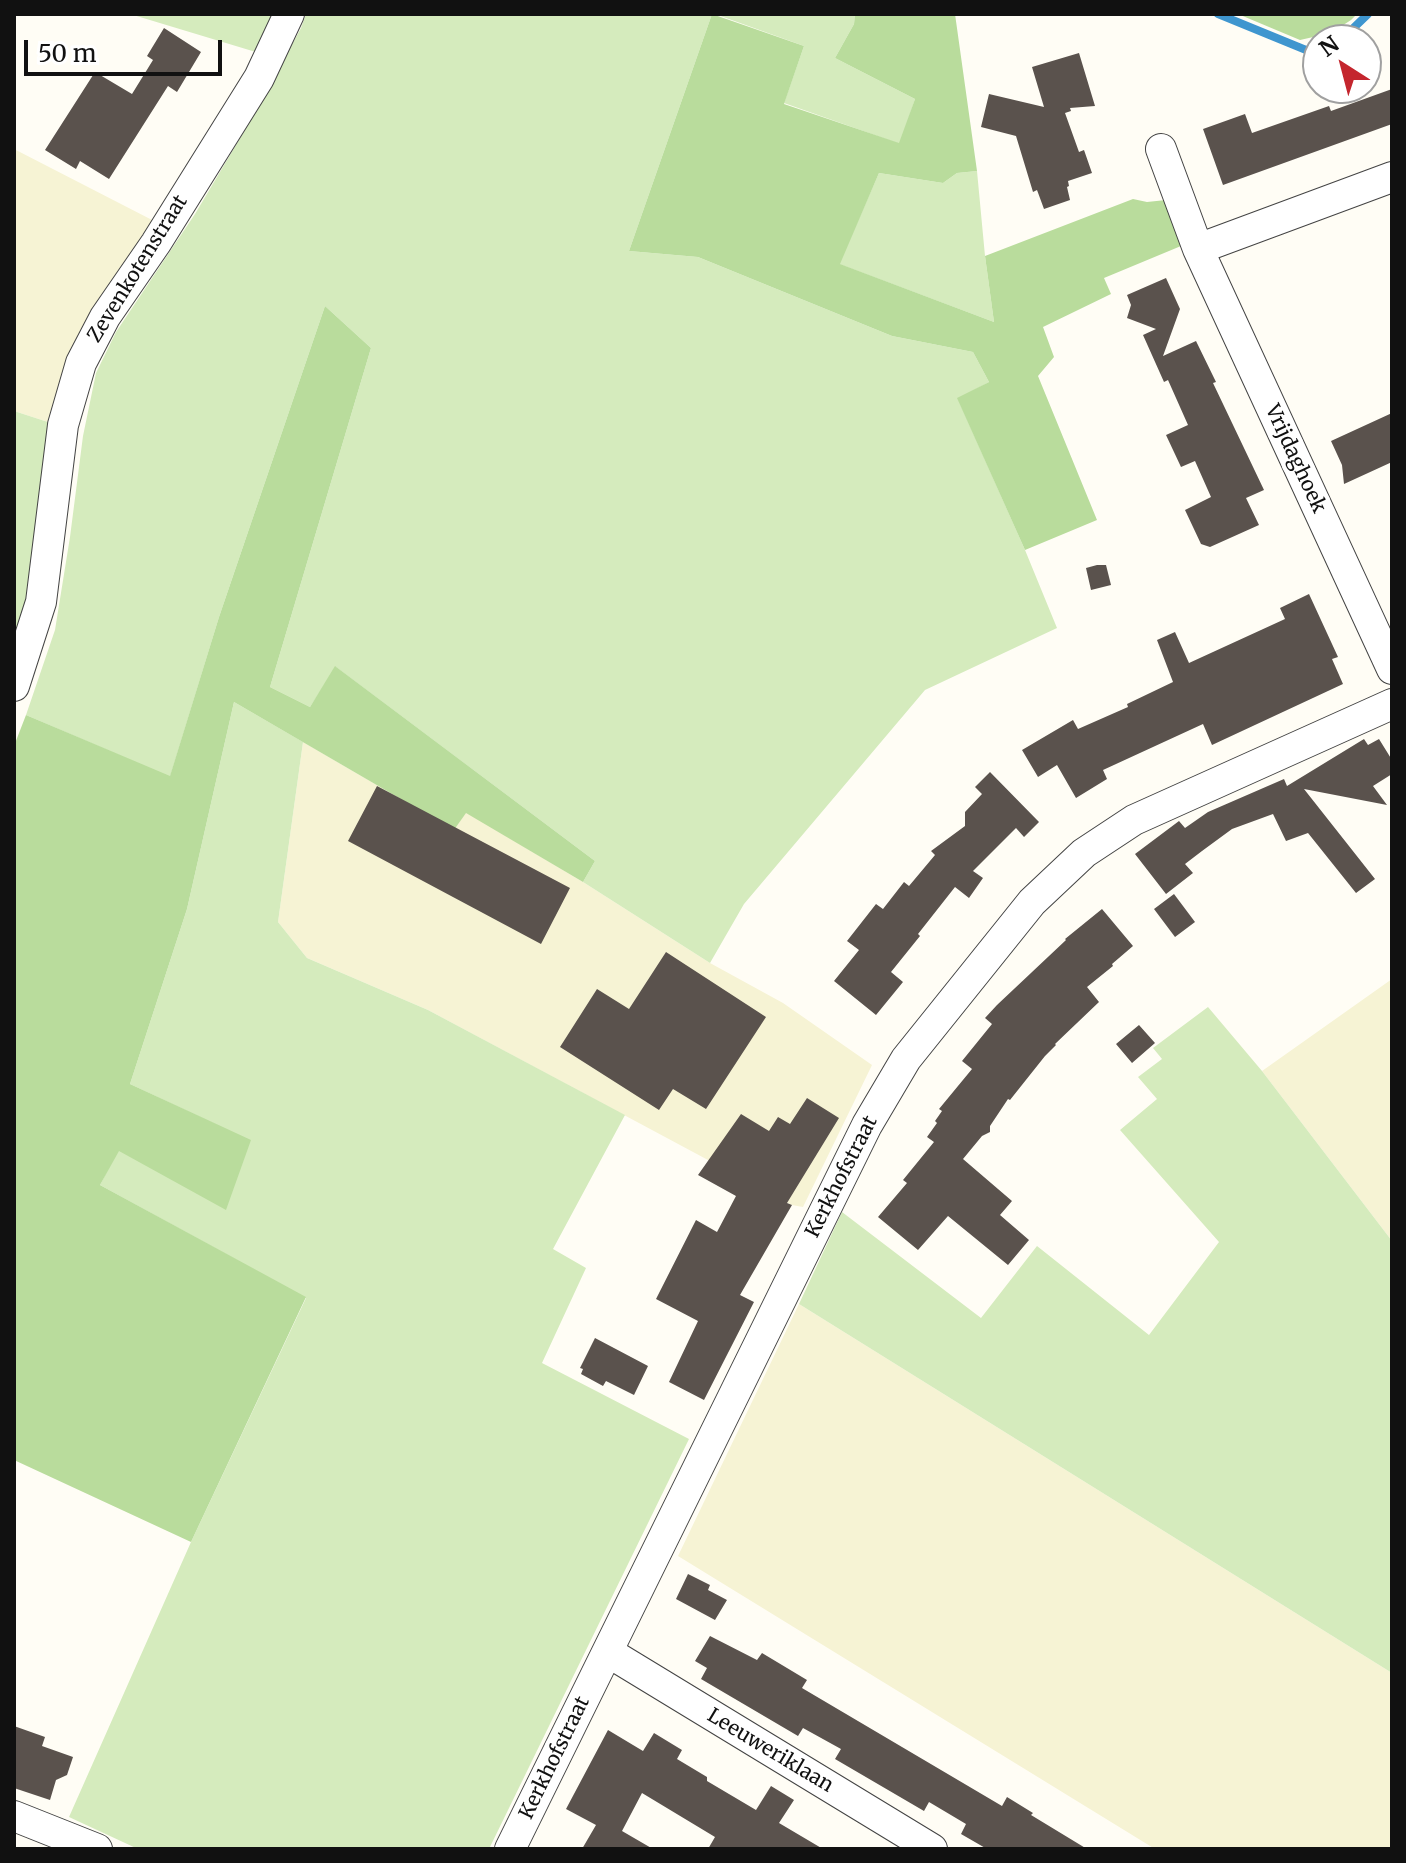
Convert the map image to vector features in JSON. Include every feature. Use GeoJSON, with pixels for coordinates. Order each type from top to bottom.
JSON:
{"type":"FeatureCollection","features":[{"type":"Feature","properties":{"kind":"street","name":"Zevenkotenstraat"},"geometry":{"type":"LineString","coordinates":[[14,686],[41,602],[63,425],[81,363],[105,317],[156,243],[259,78],[289,14]]}},
{"type":"Feature","properties":{"kind":"street","name":"Vrijdaghoek"},"geometry":{"type":"LineString","coordinates":[[1161,149],[1198,249],[1392,669]]}},
{"type":"Feature","properties":{"kind":"street"},"geometry":{"type":"LineString","coordinates":[[1198,249],[1392,177]]}},
{"type":"Feature","properties":{"kind":"street","name":"Kerkhofstraat"},"geometry":{"type":"LineString","coordinates":[[510,1849],[867,1125],[906,1059],[1032,902],[1084,853],[1134,820],[1392,704]]}},
{"type":"Feature","properties":{"kind":"street","name":"Leeuweriklaan"},"geometry":{"type":"LineString","coordinates":[[608,1652],[932,1849]]}},
{"type":"Feature","properties":{"kind":"street"},"geometry":{"type":"LineString","coordinates":[[14,1816],[97,1849]]}},
{"type":"Feature","properties":{"kind":"shaded area"},"geometry":{"type":"Polygon","coordinates":[[[14,149],[156,222],[54,424],[14,411],[14,149]]]}},
{"type":"Feature","properties":{"kind":"shaded area"},"geometry":{"type":"Polygon","coordinates":[[[303,742],[454,830],[466,812],[710,963],[783,1003],[872,1065],[803,1207],[792,1205],[428,1010],[307,958],[278,922],[303,742]]]}},
{"type":"Feature","properties":{"kind":"shaded area"},"geometry":{"type":"Polygon","coordinates":[[[1392,979],[1392,1241],[1262,1071],[1392,979]]]}},
{"type":"Feature","properties":{"kind":"shaded area"},"geometry":{"type":"Polygon","coordinates":[[[799,1304],[1392,1673],[1392,1849],[1155,1849],[678,1556],[799,1304]]]}},
{"type":"Feature","properties":{"kind":"green space"},"geometry":{"type":"Polygon","coordinates":[[[130,14],[276,14],[259,53],[130,14]]]}},
{"type":"Feature","properties":{"kind":"green space"},"geometry":{"type":"Polygon","coordinates":[[[306,14],[712,14],[629,251],[698,257],[892,336],[973,352],[989,382],[958,399],[1057,628],[925,690],[744,904],[710,963],[583,882],[595,861],[336,667],[310,707],[270,687],[371,348],[325,306],[219,617],[170,777],[26,715],[55,630],[83,436],[96,373],[116,332],[195,214],[255,113],[306,14]]]}},
{"type":"Feature","properties":{"kind":"green space"},"geometry":{"type":"Polygon","coordinates":[[[712,14],[804,46],[784,104],[899,143],[915,99],[835,58],[854,24],[855,14],[955,14],[977,171],[957,173],[943,183],[879,173],[840,264],[994,322],[985,256],[1133,199],[1147,202],[1166,200],[1181,246],[1104,278],[1111,294],[1043,327],[1054,357],[1038,376],[1097,520],[1025,550],[957,398],[989,382],[973,352],[892,336],[698,257],[629,251],[712,14]]]}},
{"type":"Feature","properties":{"kind":"green space"},"geometry":{"type":"Polygon","coordinates":[[[715,14],[855,14],[854,24],[835,58],[915,99],[900,144],[784,103],[804,46],[715,14]]]}},
{"type":"Feature","properties":{"kind":"green space"},"geometry":{"type":"Polygon","coordinates":[[[1238,14],[1357,14],[1345,24],[1302,24],[1300,40],[1238,14]]]}},
{"type":"Feature","properties":{"kind":"green space"},"geometry":{"type":"Polygon","coordinates":[[[977,171],[994,322],[839,264],[879,173],[943,183],[957,173],[977,171]]]}},
{"type":"Feature","properties":{"kind":"green space"},"geometry":{"type":"Polygon","coordinates":[[[325,306],[371,348],[270,687],[310,707],[335,666],[595,861],[583,882],[466,813],[454,830],[234,702],[187,909],[130,1084],[251,1140],[226,1210],[119,1151],[100,1185],[306,1297],[191,1542],[14,1460],[14,746],[26,715],[170,776],[219,617],[325,306]]]}},
{"type":"Feature","properties":{"kind":"green space"},"geometry":{"type":"Polygon","coordinates":[[[14,411],[54,424],[34,560],[14,648],[14,411]]]}},
{"type":"Feature","properties":{"kind":"green space"},"geometry":{"type":"Polygon","coordinates":[[[234,702],[303,742],[278,922],[307,958],[428,1010],[625,1115],[553,1249],[586,1268],[542,1363],[689,1439],[489,1849],[138,1849],[69,1817],[191,1542],[306,1298],[100,1185],[118,1150],[251,1141],[130,1084],[187,909],[234,702]]]}},
{"type":"Feature","properties":{"kind":"green space"},"geometry":{"type":"Polygon","coordinates":[[[1208,1007],[1262,1071],[1392,1241],[1392,1673],[799,1304],[842,1212],[981,1318],[1037,1246],[1149,1335],[1219,1242],[1120,1130],[1157,1099],[1138,1077],[1162,1059],[1153,1048],[1208,1007]]]}},
{"type":"Feature","properties":{"kind":"building"},"geometry":{"type":"Polygon","coordinates":[[[164,28],[201,52],[177,92],[168,86],[109,179],[80,161],[76,169],[45,150],[95,72],[132,94],[153,60],[147,56],[164,28]]]}},
{"type":"Feature","properties":{"kind":"building"},"geometry":{"type":"Polygon","coordinates":[[[1079,53],[1095,106],[1070,108],[1071,111],[1065,113],[1079,152],[1084,150],[1092,173],[1068,181],[1070,200],[1044,209],[1037,190],[1033,192],[1016,136],[981,127],[989,94],[1044,107],[1032,67],[1079,53]]]}},
{"type":"Feature","properties":{"kind":"building"},"geometry":{"type":"Polygon","coordinates":[[[1392,89],[1392,124],[1223,185],[1203,129],[1245,114],[1252,133],[1329,106],[1331,111],[1350,104],[1382,104],[1382,93],[1392,89]]]}},
{"type":"Feature","properties":{"kind":"building"},"geometry":{"type":"Polygon","coordinates":[[[1166,278],[1180,309],[1163,356],[1196,341],[1264,490],[1246,498],[1259,525],[1210,547],[1201,544],[1185,510],[1211,497],[1195,461],[1181,467],[1166,435],[1188,425],[1143,335],[1156,329],[1127,318],[1131,305],[1127,295],[1166,278]]]}},
{"type":"Feature","properties":{"kind":"building"},"geometry":{"type":"Polygon","coordinates":[[[1392,413],[1392,462],[1344,484],[1342,465],[1331,441],[1392,413]]]}},
{"type":"Feature","properties":{"kind":"building"},"geometry":{"type":"Polygon","coordinates":[[[1106,565],[1111,585],[1091,590],[1086,568],[1106,565]]]}},
{"type":"Feature","properties":{"kind":"building"},"geometry":{"type":"Polygon","coordinates":[[[1309,594],[1338,657],[1332,659],[1343,684],[1212,745],[1203,724],[1103,770],[1107,779],[1076,798],[1057,765],[1038,777],[1022,750],[1073,720],[1078,729],[1128,707],[1127,704],[1173,682],[1157,640],[1175,632],[1189,663],[1285,619],[1280,608],[1309,594]]]}},
{"type":"Feature","properties":{"kind":"building"},"geometry":{"type":"Polygon","coordinates":[[[1364,739],[1368,745],[1379,739],[1392,760],[1392,774],[1373,786],[1387,805],[1304,789],[1375,879],[1356,893],[1308,833],[1286,841],[1273,814],[1232,829],[1202,851],[1185,864],[1193,873],[1166,894],[1135,854],[1179,821],[1185,828],[1208,812],[1284,779],[1287,786],[1364,739]]]}},
{"type":"Feature","properties":{"kind":"building"},"geometry":{"type":"Polygon","coordinates":[[[990,772],[1039,822],[1024,837],[1016,828],[973,871],[983,878],[969,898],[955,887],[891,972],[903,982],[876,1015],[834,981],[859,950],[847,941],[876,904],[883,909],[904,882],[909,886],[935,855],[931,851],[965,826],[965,812],[982,794],[975,787],[990,772]]]}},
{"type":"Feature","properties":{"kind":"building"},"geometry":{"type":"Polygon","coordinates":[[[377,786],[570,888],[541,944],[348,841],[377,786]]]}},
{"type":"Feature","properties":{"kind":"building"},"geometry":{"type":"Polygon","coordinates":[[[1174,894],[1195,922],[1175,937],[1154,909],[1174,894]]]}},
{"type":"Feature","properties":{"kind":"building"},"geometry":{"type":"Polygon","coordinates":[[[1102,909],[1133,946],[1087,987],[1099,1002],[1055,1044],[1008,1099],[990,1126],[990,1132],[982,1136],[963,1159],[1012,1201],[1000,1215],[1029,1240],[1008,1265],[948,1216],[918,1250],[878,1217],[907,1183],[903,1180],[934,1142],[927,1137],[937,1123],[935,1121],[942,1111],[939,1109],[972,1069],[962,1061],[992,1024],[985,1018],[1065,939],[1102,909]]]}},
{"type":"Feature","properties":{"kind":"building"},"geometry":{"type":"Polygon","coordinates":[[[666,952],[766,1017],[706,1109],[673,1089],[659,1110],[560,1047],[597,989],[629,1009],[666,952]]]}},
{"type":"Feature","properties":{"kind":"building"},"geometry":{"type":"Polygon","coordinates":[[[1139,1025],[1155,1043],[1132,1063],[1116,1044],[1139,1025]]]}},
{"type":"Feature","properties":{"kind":"building"},"geometry":{"type":"Polygon","coordinates":[[[807,1098],[839,1118],[787,1203],[792,1205],[740,1295],[754,1302],[704,1400],[669,1382],[698,1321],[656,1299],[696,1220],[717,1232],[736,1196],[698,1175],[741,1114],[769,1131],[778,1117],[790,1124],[807,1098]]]}},
{"type":"Feature","properties":{"kind":"building"},"geometry":{"type":"Polygon","coordinates":[[[595,1338],[648,1366],[634,1395],[606,1381],[603,1386],[581,1374],[583,1369],[580,1368],[595,1338]]]}},
{"type":"Feature","properties":{"kind":"building"},"geometry":{"type":"Polygon","coordinates":[[[688,1574],[710,1585],[708,1590],[727,1600],[715,1620],[676,1599],[688,1574]]]}},
{"type":"Feature","properties":{"kind":"building"},"geometry":{"type":"Polygon","coordinates":[[[710,1636],[757,1660],[762,1653],[807,1680],[802,1688],[1002,1806],[1007,1797],[1087,1849],[987,1849],[961,1834],[966,1824],[929,1802],[924,1811],[835,1759],[841,1749],[803,1728],[798,1736],[701,1679],[707,1668],[695,1661],[710,1636]]]}},
{"type":"Feature","properties":{"kind":"building"},"geometry":{"type":"Polygon","coordinates":[[[14,1726],[45,1737],[42,1746],[73,1757],[67,1775],[56,1780],[50,1800],[14,1788],[14,1726]]]}},
{"type":"Feature","properties":{"kind":"building"},"geometry":{"type":"Polygon","coordinates":[[[608,1730],[643,1751],[654,1733],[682,1750],[677,1759],[756,1810],[771,1786],[794,1800],[779,1823],[823,1849],[708,1849],[715,1837],[642,1793],[622,1831],[653,1849],[582,1849],[596,1825],[566,1809],[608,1730]]]}},
{"type":"Feature","properties":{"kind":"waterway"},"geometry":{"type":"LineString","coordinates":[[1218,14],[1302,48]]}},
{"type":"Feature","properties":{"kind":"waterway"},"geometry":{"type":"LineString","coordinates":[[1358,24],[1368,14]]}}]}
